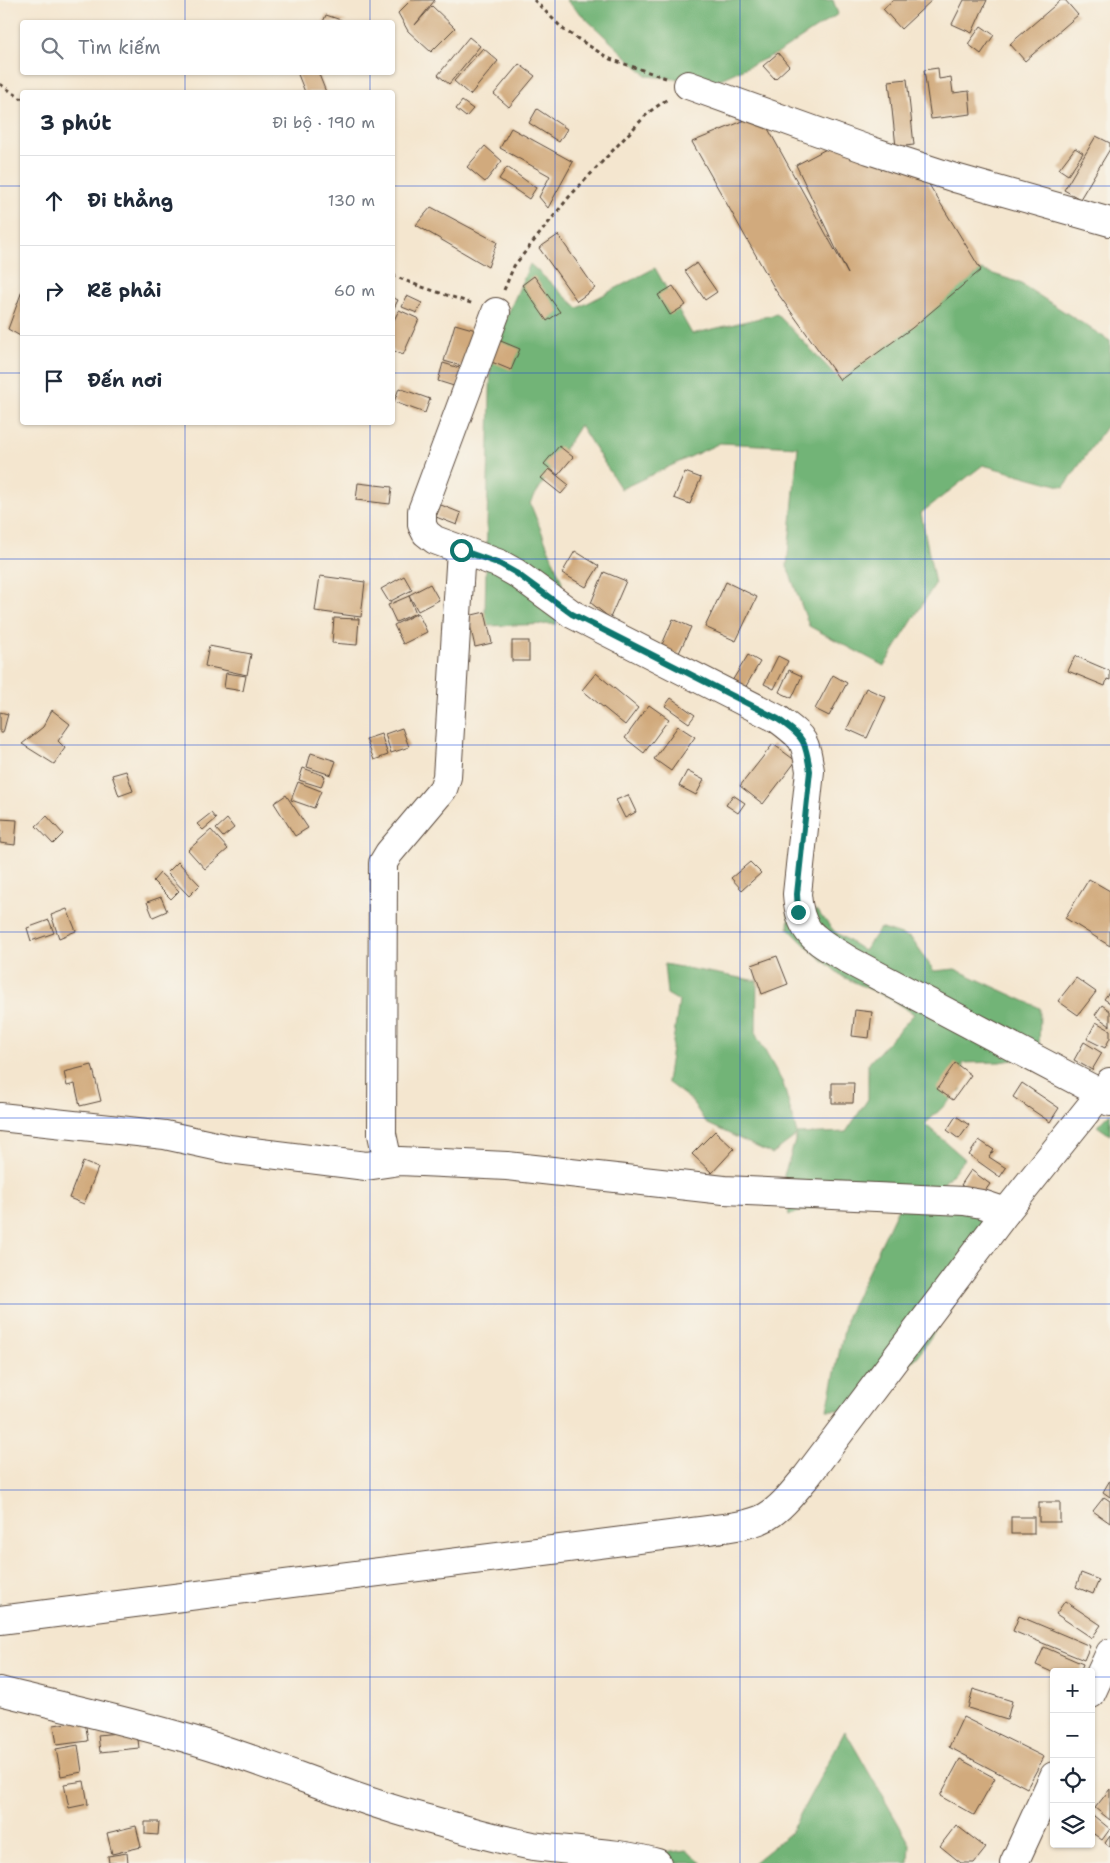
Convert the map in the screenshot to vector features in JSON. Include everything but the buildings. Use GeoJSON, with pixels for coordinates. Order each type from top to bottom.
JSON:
{"type":"FeatureCollection","features":[{"type":"Feature","properties":{"kind":"street"},"geometry":{"type":"LineString","coordinates":[[688,85],[869,150],[955,178],[1110,222]]}},
{"type":"Feature","properties":{"kind":"street"},"geometry":{"type":"LineString","coordinates":[[0,1620],[754,1523],[767,1517],[780,1507],[807,1476],[1006,1212],[1107,1093],[850,961],[810,935],[798,912],[797,894],[810,771],[802,737],[778,719],[572,614],[516,573],[500,564],[435,540],[426,533],[422,526],[422,512],[496,312]]}},
{"type":"Feature","properties":{"kind":"street"},"geometry":{"type":"LineString","coordinates":[[388,1162],[382,1134],[383,863],[389,853],[443,790],[447,776],[461,550]]}},
{"type":"Feature","properties":{"kind":"street"},"geometry":{"type":"LineString","coordinates":[[0,1117],[165,1135],[229,1149],[321,1162],[366,1166],[388,1162],[412,1161],[508,1166],[724,1190],[955,1200],[982,1204],[1006,1212]]}},
{"type":"Feature","properties":{"kind":"street"},"geometry":{"type":"LineString","coordinates":[[1095,1685],[1110,1653]]}},
{"type":"Feature","properties":{"kind":"street"},"geometry":{"type":"LineString","coordinates":[[0,1691],[204,1743],[356,1798],[480,1833],[534,1846],[592,1851],[657,1863]]}},
{"type":"Feature","properties":{"kind":"street"},"geometry":{"type":"LineString","coordinates":[[1014,1863],[1050,1785]]}},
{"type":"Feature","properties":{"kind":"path"},"geometry":{"type":"LineString","coordinates":[[534,0],[564,30],[610,59],[688,85]]}},
{"type":"Feature","properties":{"kind":"path"},"geometry":{"type":"LineString","coordinates":[[0,84],[20,98]]}},
{"type":"Feature","properties":{"kind":"path"},"geometry":{"type":"LineString","coordinates":[[395,276],[496,312],[514,266],[570,197],[649,112],[688,85]]}},
{"type":"Feature","properties":{"kind":"green space"},"geometry":{"type":"Polygon","coordinates":[[[566,0],[833,0],[838,14],[778,53],[714,82],[647,76],[566,0]]]}},
{"type":"Feature","properties":{"kind":"green space"},"geometry":{"type":"Polygon","coordinates":[[[530,264],[578,308],[655,268],[692,334],[777,314],[840,380],[981,270],[1018,282],[1110,341],[1110,421],[1064,487],[983,465],[921,513],[935,584],[884,666],[809,626],[787,566],[798,447],[720,443],[621,489],[580,425],[530,503],[562,582],[556,624],[483,626],[485,612],[491,352],[530,264]]]}},
{"type":"Feature","properties":{"kind":"green space"},"geometry":{"type":"Polygon","coordinates":[[[789,911],[817,911],[835,932],[864,951],[880,928],[911,938],[934,971],[955,969],[1040,1008],[1039,1056],[1000,1062],[963,1063],[961,1090],[925,1124],[965,1159],[936,1192],[824,1205],[789,1215],[784,1175],[797,1135],[772,1154],[706,1123],[691,1100],[667,1082],[679,1001],[667,994],[664,964],[757,981],[756,1035],[783,1083],[797,1134],[846,1132],[868,1099],[868,1064],[914,1014],[885,996],[843,977],[809,949],[788,928],[789,911]]]}},
{"type":"Feature","properties":{"kind":"green space"},"geometry":{"type":"Polygon","coordinates":[[[1110,1113],[1110,1135],[1097,1126],[1110,1113]]]}},
{"type":"Feature","properties":{"kind":"green space"},"geometry":{"type":"Polygon","coordinates":[[[900,1204],[1015,1213],[918,1356],[861,1410],[827,1410],[847,1316],[900,1204]]]}},
{"type":"Feature","properties":{"kind":"green space"},"geometry":{"type":"Polygon","coordinates":[[[845,1731],[910,1844],[909,1863],[753,1863],[790,1833],[845,1731]]]}},
{"type":"Feature","properties":{"kind":"green space"},"geometry":{"type":"Polygon","coordinates":[[[686,1850],[703,1863],[569,1863],[628,1858],[686,1850]]]}},
{"type":"Feature","properties":{"kind":"route"},"geometry":{"type":"LineString","coordinates":[[461,550],[500,564],[516,573],[572,614],[778,719],[802,737],[810,771],[797,894],[798,912]]}}]}
